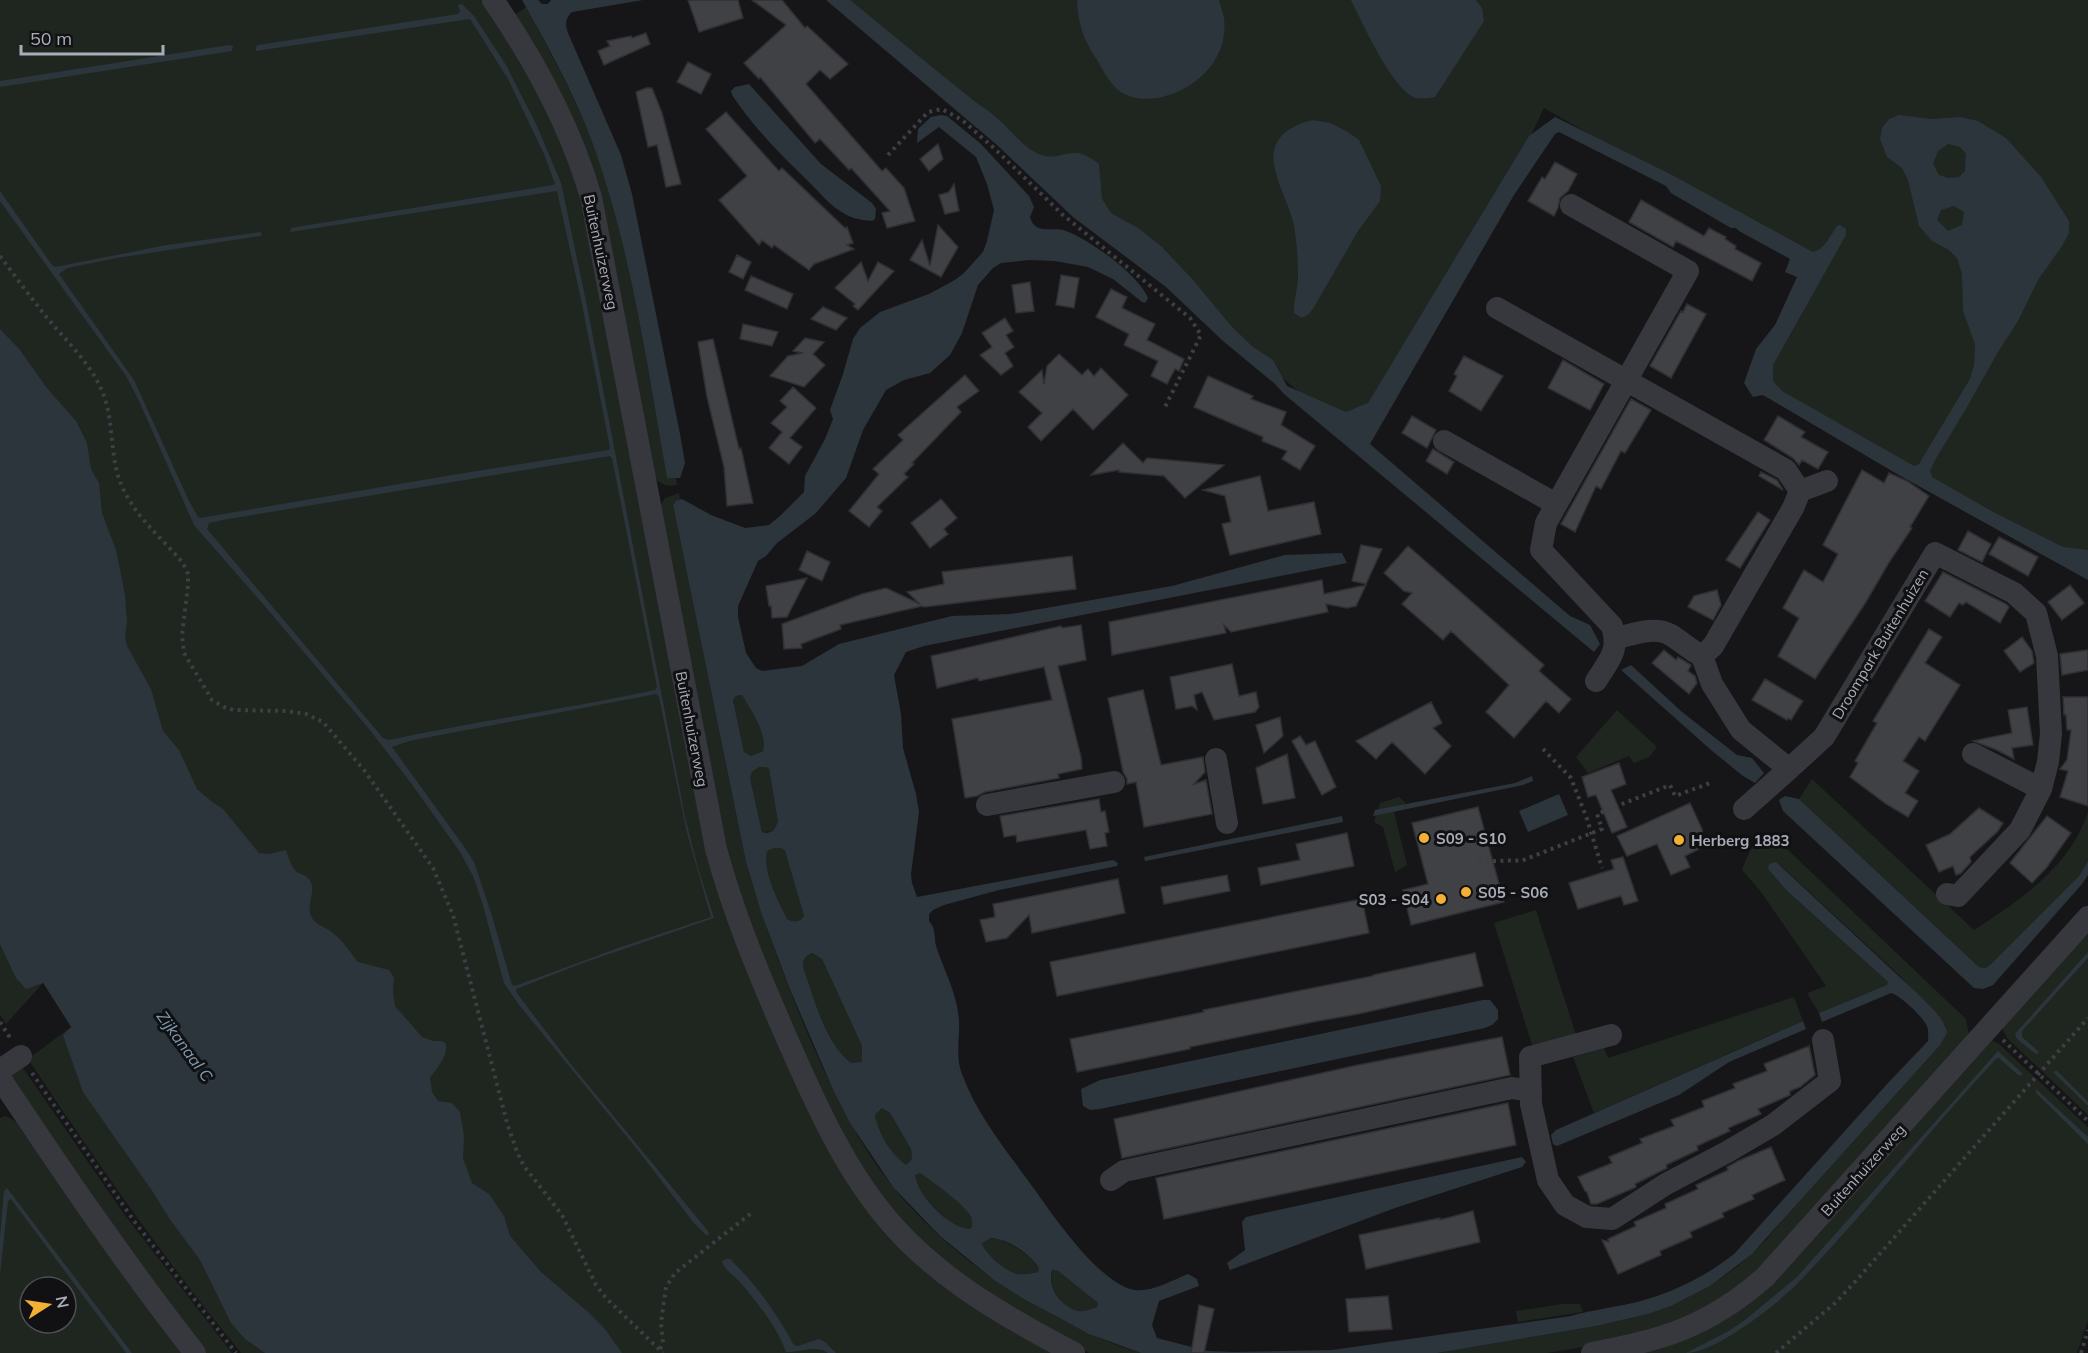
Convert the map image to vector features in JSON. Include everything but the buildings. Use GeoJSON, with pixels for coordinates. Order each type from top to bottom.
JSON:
{"type":"FeatureCollection","features":[{"type":"Feature","properties":{"kind":"street","name":"Buitenhuizerweg"},"geometry":{"type":"LineString","coordinates":[[493,0],[529,55],[552,96],[577,155],[591,197],[716,849],[739,922],[771,1001],[802,1072],[841,1151],[871,1199],[896,1230],[933,1263],[976,1296],[1012,1320],[1074,1353]]}},
{"type":"Feature","properties":{"kind":"street"},"geometry":{"type":"LineString","coordinates":[[1571,205],[1688,271],[1546,523],[1541,550],[1612,626],[1616,638],[1615,652],[1596,681]]}},
{"type":"Feature","properties":{"kind":"street"},"geometry":{"type":"LineString","coordinates":[[1497,308],[1786,470],[1800,490]]}},
{"type":"Feature","properties":{"kind":"street"},"geometry":{"type":"LineString","coordinates":[[1444,441],[1556,504]]}},
{"type":"Feature","properties":{"kind":"street"},"geometry":{"type":"LineString","coordinates":[[1702,656],[1713,646],[1800,490],[1827,481]]}},
{"type":"Feature","properties":{"kind":"street","name":"Droompark Buitenhuizen"},"geometry":{"type":"LineString","coordinates":[[1790,769],[1824,737],[1935,553],[2014,593],[2036,613],[2047,656],[2051,734],[2048,762],[2041,789],[2020,830],[1958,896],[1947,894]]}},
{"type":"Feature","properties":{"kind":"street"},"geometry":{"type":"LineString","coordinates":[[1616,638],[1652,630],[1669,634],[1702,656],[1712,684],[1741,730],[1790,769],[1744,809]]}},
{"type":"Feature","properties":{"kind":"street"},"geometry":{"type":"LineString","coordinates":[[1973,754],[2041,789]]}},
{"type":"Feature","properties":{"kind":"street"},"geometry":{"type":"LineString","coordinates":[[1216,759],[1227,823]]}},
{"type":"Feature","properties":{"kind":"street"},"geometry":{"type":"LineString","coordinates":[[987,805],[1114,783]]}},
{"type":"Feature","properties":{"kind":"street","name":"Buitenhuizerweg"},"geometry":{"type":"LineString","coordinates":[[1592,1353],[1675,1334],[1707,1319],[1747,1293],[1784,1258],[2088,917]]}},
{"type":"Feature","properties":{"kind":"street"},"geometry":{"type":"LineString","coordinates":[[1611,1035],[1530,1057],[1531,1104],[1548,1180],[1565,1205],[1587,1217],[1612,1219],[1666,1184],[1773,1125],[1830,1081],[1823,1040]]}},
{"type":"Feature","properties":{"kind":"street"},"geometry":{"type":"LineString","coordinates":[[0,1070],[21,1056]]}},
{"type":"Feature","properties":{"kind":"street"},"geometry":{"type":"LineString","coordinates":[[0,1078],[106,1236],[195,1353]]}},
{"type":"Feature","properties":{"kind":"street"},"geometry":{"type":"LineString","coordinates":[[1111,1180],[1124,1171],[1512,1088],[1531,1091]]}},
{"type":"Feature","properties":{"kind":"path"},"geometry":{"type":"LineString","coordinates":[[888,155],[923,116],[937,109],[947,111],[962,120],[995,149],[1063,215],[1190,318],[1201,334],[1164,409]]}},
{"type":"Feature","properties":{"kind":"path"},"geometry":{"type":"LineString","coordinates":[[0,256],[102,389],[108,405],[117,473],[125,492],[136,511],[183,563],[188,574],[182,635],[184,653],[212,700],[235,710],[287,711],[306,714],[322,722],[364,770],[432,868],[453,915],[504,1113],[517,1152],[524,1166],[562,1215],[596,1285],[606,1298],[661,1351],[663,1343],[661,1323],[666,1287],[675,1273],[754,1211]]}},
{"type":"Feature","properties":{"kind":"path"},"geometry":{"type":"LineString","coordinates":[[1543,749],[1571,778],[1592,833],[1602,868]]}},
{"type":"Feature","properties":{"kind":"path"},"geometry":{"type":"LineString","coordinates":[[1478,860],[1521,861],[1602,829],[1597,814],[1670,785],[1675,796],[1713,782]]}},
{"type":"Feature","properties":{"kind":"path"},"geometry":{"type":"LineString","coordinates":[[1776,1353],[1835,1303],[2088,1018]]}},
{"type":"Feature","properties":{"kind":"path"},"geometry":{"type":"LineString","coordinates":[[1988,1028],[2088,1121]]}},
{"type":"Feature","properties":{"kind":"path"},"geometry":{"type":"LineString","coordinates":[[21,1056],[134,1221],[236,1353]]}},
{"type":"Feature","properties":{"kind":"path"},"geometry":{"type":"LineString","coordinates":[[2081,1353],[2088,1330]]}},
{"type":"Feature","properties":{"kind":"shaded area"},"geometry":{"type":"Polygon","coordinates":[[[0,0],[483,0],[506,33],[574,164],[704,831],[865,1201],[1059,1353],[241,1353],[212,1318],[131,1209],[28,1059],[71,1027],[43,983],[6,1024],[0,1015],[0,0]]]}},
{"type":"Feature","properties":{"kind":"shaded area"},"geometry":{"type":"Polygon","coordinates":[[[841,0],[2088,0],[2088,560],[2069,560],[1766,390],[1760,370],[1809,275],[1803,257],[1544,108],[1504,192],[1357,439],[1226,332],[841,0]]]}},
{"type":"Feature","properties":{"kind":"shaded area"},"geometry":{"type":"Polygon","coordinates":[[[526,7],[576,105],[591,138],[605,179],[617,220],[645,349],[667,478],[676,478],[677,485],[665,485],[654,478],[603,214],[513,16],[526,7]]]}},
{"type":"Feature","properties":{"kind":"shaded area"},"geometry":{"type":"Polygon","coordinates":[[[679,493],[680,500],[673,505],[746,862],[768,932],[794,1001],[839,1102],[881,1172],[926,1223],[962,1255],[1000,1283],[1053,1315],[1102,1339],[1141,1353],[1089,1353],[989,1297],[899,1223],[825,1107],[726,862],[660,506],[665,498],[679,493]]]}},
{"type":"Feature","properties":{"kind":"shaded area"},"geometry":{"type":"Polygon","coordinates":[[[742,695],[763,736],[763,751],[751,756],[744,752],[733,700],[736,696],[742,695]]]}},
{"type":"Feature","properties":{"kind":"shaded area"},"geometry":{"type":"Polygon","coordinates":[[[1617,710],[1657,747],[1649,757],[1634,763],[1629,756],[1588,773],[1576,757],[1617,710]]]}},
{"type":"Feature","properties":{"kind":"shaded area"},"geometry":{"type":"Polygon","coordinates":[[[759,767],[769,769],[778,822],[773,831],[762,832],[750,778],[752,772],[759,767]]]}},
{"type":"Feature","properties":{"kind":"shaded area"},"geometry":{"type":"Polygon","coordinates":[[[1812,779],[1974,930],[2026,894],[2056,866],[2080,832],[2088,812],[2088,861],[2079,876],[1990,965],[1985,968],[1979,967],[1799,799],[1812,779]]]}},
{"type":"Feature","properties":{"kind":"shaded area"},"geometry":{"type":"Polygon","coordinates":[[[1399,797],[1406,803],[1394,812],[1407,865],[1395,872],[1383,827],[1374,822],[1380,803],[1399,797]]]}},
{"type":"Feature","properties":{"kind":"shaded area"},"geometry":{"type":"Polygon","coordinates":[[[1770,833],[1966,1019],[1969,1035],[1771,1260],[1700,1313],[1601,1344],[1547,1353],[1437,1353],[1596,1326],[1648,1314],[1671,1306],[1710,1286],[1738,1266],[1766,1240],[1946,1026],[1900,976],[1780,865],[1768,869],[1786,890],[1888,982],[1888,985],[1819,1013],[1807,993],[1826,986],[1761,892],[1742,870],[1755,843],[1759,838],[1770,833]]]}},
{"type":"Feature","properties":{"kind":"shaded area"},"geometry":{"type":"Polygon","coordinates":[[[781,848],[785,851],[804,916],[798,921],[786,919],[772,886],[766,859],[767,851],[781,848]]]}},
{"type":"Feature","properties":{"kind":"shaded area"},"geometry":{"type":"Polygon","coordinates":[[[1536,910],[1576,1035],[1533,1048],[1494,923],[1536,910]]]}},
{"type":"Feature","properties":{"kind":"shaded area"},"geometry":{"type":"Polygon","coordinates":[[[2088,930],[2088,1115],[2007,1038],[2003,1030],[2004,1025],[2088,930]]]}},
{"type":"Feature","properties":{"kind":"shaded area"},"geometry":{"type":"Polygon","coordinates":[[[812,953],[822,959],[862,1046],[862,1063],[851,1063],[834,1044],[827,1032],[803,967],[805,958],[812,953]]]}},
{"type":"Feature","properties":{"kind":"shaded area"},"geometry":{"type":"Polygon","coordinates":[[[1794,997],[1803,1021],[1594,1113],[1573,1057],[1604,1048],[1608,1058],[1794,997]]]}},
{"type":"Feature","properties":{"kind":"shaded area"},"geometry":{"type":"Polygon","coordinates":[[[1991,1040],[1999,1044],[2088,1127],[2088,1321],[2077,1353],[1633,1353],[1713,1325],[1991,1040]]]}},
{"type":"Feature","properties":{"kind":"shaded area"},"geometry":{"type":"Polygon","coordinates":[[[23,1068],[124,1214],[232,1353],[206,1353],[159,1292],[9,1073],[23,1068]]]}},
{"type":"Feature","properties":{"kind":"shaded area"},"geometry":{"type":"Polygon","coordinates":[[[882,1108],[890,1113],[911,1149],[912,1159],[906,1165],[890,1150],[879,1129],[875,1115],[882,1108]]]}},
{"type":"Feature","properties":{"kind":"shaded area"},"geometry":{"type":"Polygon","coordinates":[[[4,1116],[16,1122],[102,1244],[184,1353],[0,1353],[0,1118],[4,1116]]]}},
{"type":"Feature","properties":{"kind":"shaded area"},"geometry":{"type":"Polygon","coordinates":[[[920,1173],[963,1206],[971,1217],[972,1227],[969,1229],[961,1227],[935,1209],[917,1183],[914,1175],[920,1173]]]}},
{"type":"Feature","properties":{"kind":"shaded area"},"geometry":{"type":"Polygon","coordinates":[[[996,1238],[1025,1254],[1039,1268],[1038,1272],[1013,1273],[996,1262],[982,1242],[996,1238]]]}},
{"type":"Feature","properties":{"kind":"shaded area"},"geometry":{"type":"Polygon","coordinates":[[[1052,1270],[1058,1271],[1098,1303],[1097,1307],[1078,1311],[1066,1305],[1054,1289],[1052,1270]]]}},
{"type":"Feature","properties":{"kind":"shaded area"},"geometry":{"type":"Polygon","coordinates":[[[1563,1304],[1580,1304],[1583,1312],[1518,1322],[1516,1311],[1563,1304]]]}},
{"type":"Feature","properties":{"kind":"water"},"geometry":{"type":"Polygon","coordinates":[[[522,0],[538,0],[542,4],[548,4],[551,0],[643,0],[572,12],[566,24],[621,155],[632,194],[685,463],[680,478],[667,478],[645,350],[627,264],[605,180],[576,103],[522,0]]]}},
{"type":"Feature","properties":{"kind":"water"},"geometry":{"type":"Polygon","coordinates":[[[826,0],[850,0],[971,99],[994,115],[1033,151],[1047,156],[1081,154],[1099,164],[1102,199],[1111,213],[1138,228],[1161,246],[1232,327],[1253,347],[1273,360],[1287,386],[1346,412],[1368,403],[1529,136],[1555,117],[1672,175],[1813,252],[1824,246],[1840,225],[1846,229],[1846,235],[1773,365],[1773,381],[1782,391],[1914,466],[1919,464],[1970,379],[1974,365],[1975,344],[1963,311],[1962,274],[1957,258],[1949,250],[1932,241],[1919,226],[1908,180],[1902,168],[1887,157],[1880,139],[1882,128],[1889,119],[1899,115],[1931,119],[1960,117],[1978,121],[2006,138],[2041,177],[2069,221],[2069,233],[2038,280],[2018,321],[1930,471],[1932,477],[1995,513],[2063,547],[2088,550],[2088,580],[1897,474],[1763,395],[1753,397],[1744,383],[1756,349],[1775,325],[1797,277],[1785,272],[1790,259],[1671,193],[1666,186],[1559,132],[1555,134],[1514,195],[1370,444],[1570,616],[1590,625],[1600,644],[1594,652],[1284,394],[1166,287],[1073,217],[997,145],[826,0]],[[1948,144],[1938,151],[1933,164],[1939,175],[1948,178],[1959,177],[1965,171],[1966,154],[1960,147],[1948,144]],[[1954,206],[1941,210],[1937,220],[1948,231],[1962,225],[1964,212],[1954,206]]]}},
{"type":"Feature","properties":{"kind":"water"},"geometry":{"type":"Polygon","coordinates":[[[1077,0],[1219,0],[1224,18],[1221,46],[1208,69],[1188,87],[1157,98],[1145,99],[1128,96],[1112,83],[1089,46],[1080,25],[1077,0]]]}},
{"type":"Feature","properties":{"kind":"water"},"geometry":{"type":"Polygon","coordinates":[[[1351,0],[1476,0],[1482,8],[1484,21],[1435,97],[1416,98],[1407,93],[1388,70],[1351,0]]]}},
{"type":"Feature","properties":{"kind":"water"},"geometry":{"type":"Polygon","coordinates":[[[462,4],[474,16],[506,65],[537,126],[561,183],[587,306],[685,817],[714,918],[583,963],[516,989],[516,992],[570,1063],[708,1231],[707,1236],[693,1222],[637,1149],[519,1005],[504,983],[482,902],[473,876],[460,852],[369,729],[194,525],[126,376],[0,201],[0,191],[55,267],[167,245],[261,232],[260,236],[67,268],[59,274],[134,380],[189,501],[200,518],[609,450],[581,299],[557,191],[290,232],[291,228],[555,184],[544,154],[508,79],[470,19],[256,51],[258,45],[458,14],[460,12],[458,5],[462,4]],[[610,456],[228,519],[209,523],[207,529],[383,738],[389,740],[655,690],[657,687],[610,456]],[[656,694],[409,741],[392,747],[474,862],[512,985],[515,986],[711,917],[687,833],[659,697],[656,694]]]}},
{"type":"Feature","properties":{"kind":"water"},"geometry":{"type":"Polygon","coordinates":[[[233,46],[232,51],[0,87],[0,81],[233,46]]]}},
{"type":"Feature","properties":{"kind":"water"},"geometry":{"type":"Polygon","coordinates":[[[749,84],[821,164],[872,203],[876,209],[875,219],[872,221],[855,218],[835,208],[769,141],[732,95],[731,91],[735,87],[749,84]]]}},
{"type":"Feature","properties":{"kind":"water"},"geometry":{"type":"Polygon","coordinates":[[[947,116],[981,144],[1029,196],[1034,207],[1030,217],[1032,223],[1040,228],[1066,231],[1088,242],[1124,269],[1143,289],[1148,298],[1145,303],[1142,302],[1113,279],[1088,267],[1055,261],[1029,260],[1001,263],[993,268],[978,285],[962,333],[950,355],[930,373],[904,380],[886,390],[863,430],[846,478],[816,513],[758,561],[738,606],[738,617],[746,653],[756,668],[762,671],[802,666],[839,644],[952,616],[1011,614],[1172,586],[1285,555],[1342,553],[1347,563],[924,646],[906,652],[894,675],[901,714],[903,748],[919,812],[911,874],[917,897],[1113,860],[1118,863],[1117,866],[999,890],[944,905],[929,914],[936,946],[958,1010],[960,1067],[975,1103],[992,1130],[1073,1241],[1099,1269],[1113,1280],[1127,1288],[1142,1290],[1158,1287],[1188,1274],[1197,1279],[1199,1286],[1159,1301],[1152,1325],[1157,1338],[1207,1351],[1332,1350],[1571,1316],[1656,1296],[1704,1275],[1735,1253],[1928,1041],[1925,1022],[1906,1002],[1891,993],[1822,1022],[1819,1013],[1887,985],[1888,982],[1786,890],[1768,869],[1769,864],[1776,862],[1932,1008],[1940,1017],[1947,1033],[1940,1045],[1752,1254],[1710,1286],[1671,1306],[1648,1314],[1596,1326],[1437,1353],[1141,1353],[1089,1334],[994,1280],[940,1236],[893,1187],[850,1123],[834,1092],[789,987],[761,912],[746,862],[673,505],[682,499],[711,515],[745,528],[769,525],[804,492],[805,476],[833,419],[830,410],[853,339],[860,328],[880,312],[929,294],[953,281],[963,274],[983,252],[994,210],[987,184],[976,157],[939,127],[917,143],[918,129],[931,117],[947,116]],[[742,695],[736,696],[733,700],[744,752],[751,756],[763,751],[763,736],[750,708],[742,695]],[[759,767],[752,772],[750,778],[762,832],[773,831],[778,822],[769,769],[759,767]],[[774,848],[767,851],[766,859],[772,886],[787,919],[800,920],[804,916],[785,851],[781,848],[774,848]],[[812,953],[808,955],[803,967],[827,1032],[834,1044],[851,1063],[862,1062],[862,1046],[822,959],[812,953]],[[882,1108],[875,1115],[890,1149],[906,1165],[912,1159],[911,1149],[890,1113],[882,1108]],[[920,1173],[915,1175],[928,1201],[943,1216],[960,1227],[969,1229],[972,1227],[968,1212],[948,1194],[920,1173]],[[991,1238],[982,1243],[997,1262],[1013,1273],[1038,1272],[1039,1268],[1030,1257],[1011,1244],[991,1238]],[[1052,1270],[1051,1283],[1056,1295],[1066,1305],[1078,1311],[1097,1307],[1098,1303],[1058,1271],[1052,1270]]]}},
{"type":"Feature","properties":{"kind":"water"},"geometry":{"type":"Polygon","coordinates":[[[1312,120],[1330,123],[1359,140],[1381,186],[1380,201],[1358,231],[1314,307],[1302,318],[1294,313],[1298,277],[1294,228],[1273,159],[1276,144],[1283,134],[1312,120]]]}},
{"type":"Feature","properties":{"kind":"water","name":"Zijkanaal C"},"geometry":{"type":"Polygon","coordinates":[[[0,329],[20,350],[46,387],[76,421],[87,443],[91,469],[99,483],[102,513],[116,550],[125,595],[127,646],[151,689],[163,731],[179,750],[197,789],[223,809],[259,853],[269,854],[286,850],[294,869],[311,882],[310,913],[314,921],[338,937],[358,962],[389,970],[394,978],[395,1006],[422,1037],[446,1044],[444,1057],[430,1078],[432,1092],[438,1101],[452,1103],[460,1112],[464,1136],[463,1158],[472,1183],[489,1194],[504,1216],[510,1236],[541,1272],[605,1329],[622,1353],[265,1353],[245,1339],[231,1323],[200,1260],[83,1092],[63,1035],[71,1027],[43,983],[26,989],[16,978],[0,944],[0,329]]]}},
{"type":"Feature","properties":{"kind":"water"},"geometry":{"type":"Polygon","coordinates":[[[1631,665],[1682,712],[1737,755],[1752,758],[1764,773],[1755,783],[1743,776],[1621,670],[1631,665]]]}},
{"type":"Feature","properties":{"kind":"water"},"geometry":{"type":"Polygon","coordinates":[[[1532,776],[1533,781],[1523,785],[1373,816],[1375,810],[1515,783],[1532,776]]]}},
{"type":"Feature","properties":{"kind":"water"},"geometry":{"type":"Polygon","coordinates":[[[1559,794],[1568,815],[1528,832],[1519,811],[1559,794]]]}},
{"type":"Feature","properties":{"kind":"water"},"geometry":{"type":"Polygon","coordinates":[[[1785,796],[1799,799],[1979,967],[1985,968],[1990,965],[2079,876],[2088,861],[2088,875],[1993,985],[1983,989],[1974,988],[1783,811],[1779,800],[1785,796]]]}},
{"type":"Feature","properties":{"kind":"water"},"geometry":{"type":"Polygon","coordinates":[[[1342,816],[1343,822],[1145,861],[1144,857],[1342,816]]]}},
{"type":"Feature","properties":{"kind":"water"},"geometry":{"type":"Polygon","coordinates":[[[2088,952],[2088,958],[2022,1031],[2022,1037],[2038,1051],[2039,1053],[2036,1054],[2017,1039],[2015,1034],[2088,952]]]}},
{"type":"Feature","properties":{"kind":"water"},"geometry":{"type":"Polygon","coordinates":[[[1490,1000],[1498,1010],[1498,1019],[1485,1028],[1100,1109],[1090,1110],[1083,1106],[1081,1089],[1100,1080],[1490,1000]]]}},
{"type":"Feature","properties":{"kind":"water"},"geometry":{"type":"Polygon","coordinates":[[[1803,1021],[1806,1029],[1729,1062],[1679,1095],[1557,1146],[1553,1144],[1551,1135],[1556,1130],[1803,1021]]]}},
{"type":"Feature","properties":{"kind":"water"},"geometry":{"type":"Polygon","coordinates":[[[1998,1051],[2022,1075],[2018,1075],[1997,1058],[1797,1284],[1775,1304],[1728,1337],[1698,1351],[1686,1353],[1745,1320],[1797,1277],[1998,1051]]]}},
{"type":"Feature","properties":{"kind":"water"},"geometry":{"type":"Polygon","coordinates":[[[2056,1070],[2088,1102],[2088,1106],[2054,1073],[2056,1070]]]}},
{"type":"Feature","properties":{"kind":"water"},"geometry":{"type":"Polygon","coordinates":[[[2036,1089],[2088,1137],[2088,1144],[2036,1093],[2036,1089]]]}},
{"type":"Feature","properties":{"kind":"water"},"geometry":{"type":"Polygon","coordinates":[[[1522,1157],[1526,1162],[1522,1167],[1395,1208],[1230,1270],[1227,1263],[1245,1250],[1242,1222],[1246,1217],[1522,1157]]]}},
{"type":"Feature","properties":{"kind":"water"},"geometry":{"type":"Polygon","coordinates":[[[7,1188],[73,1275],[68,1275],[11,1199],[8,1201],[0,1275],[0,1237],[4,1191],[7,1188]]]}},
{"type":"Feature","properties":{"kind":"water"},"geometry":{"type":"Polygon","coordinates":[[[730,1259],[757,1289],[794,1345],[798,1346],[819,1339],[836,1353],[818,1349],[786,1352],[766,1315],[725,1267],[722,1261],[730,1259]]]}},
{"type":"Feature","properties":{"kind":"water"},"geometry":{"type":"Polygon","coordinates":[[[78,1282],[132,1353],[126,1353],[78,1289],[78,1282]]]}},
{"type":"Feature","properties":{"kind":"pier"},"geometry":{"type":"Polygon","coordinates":[[[43,983],[71,1027],[60,1035],[67,1027],[42,986],[39,987],[43,983]]]}},
{"type":"Feature","properties":{"kind":"place","name":"S09 - S10"},"geometry":{"type":"Point","coordinates":[1424,838]}},
{"type":"Feature","properties":{"kind":"place","name":"Herberg 1883"},"geometry":{"type":"Point","coordinates":[1679,840]}},
{"type":"Feature","properties":{"kind":"place","name":"S05 - S06"},"geometry":{"type":"Point","coordinates":[1466,892]}},
{"type":"Feature","properties":{"kind":"place","name":"S03 - S04"},"geometry":{"type":"Point","coordinates":[1441,899]}}]}
